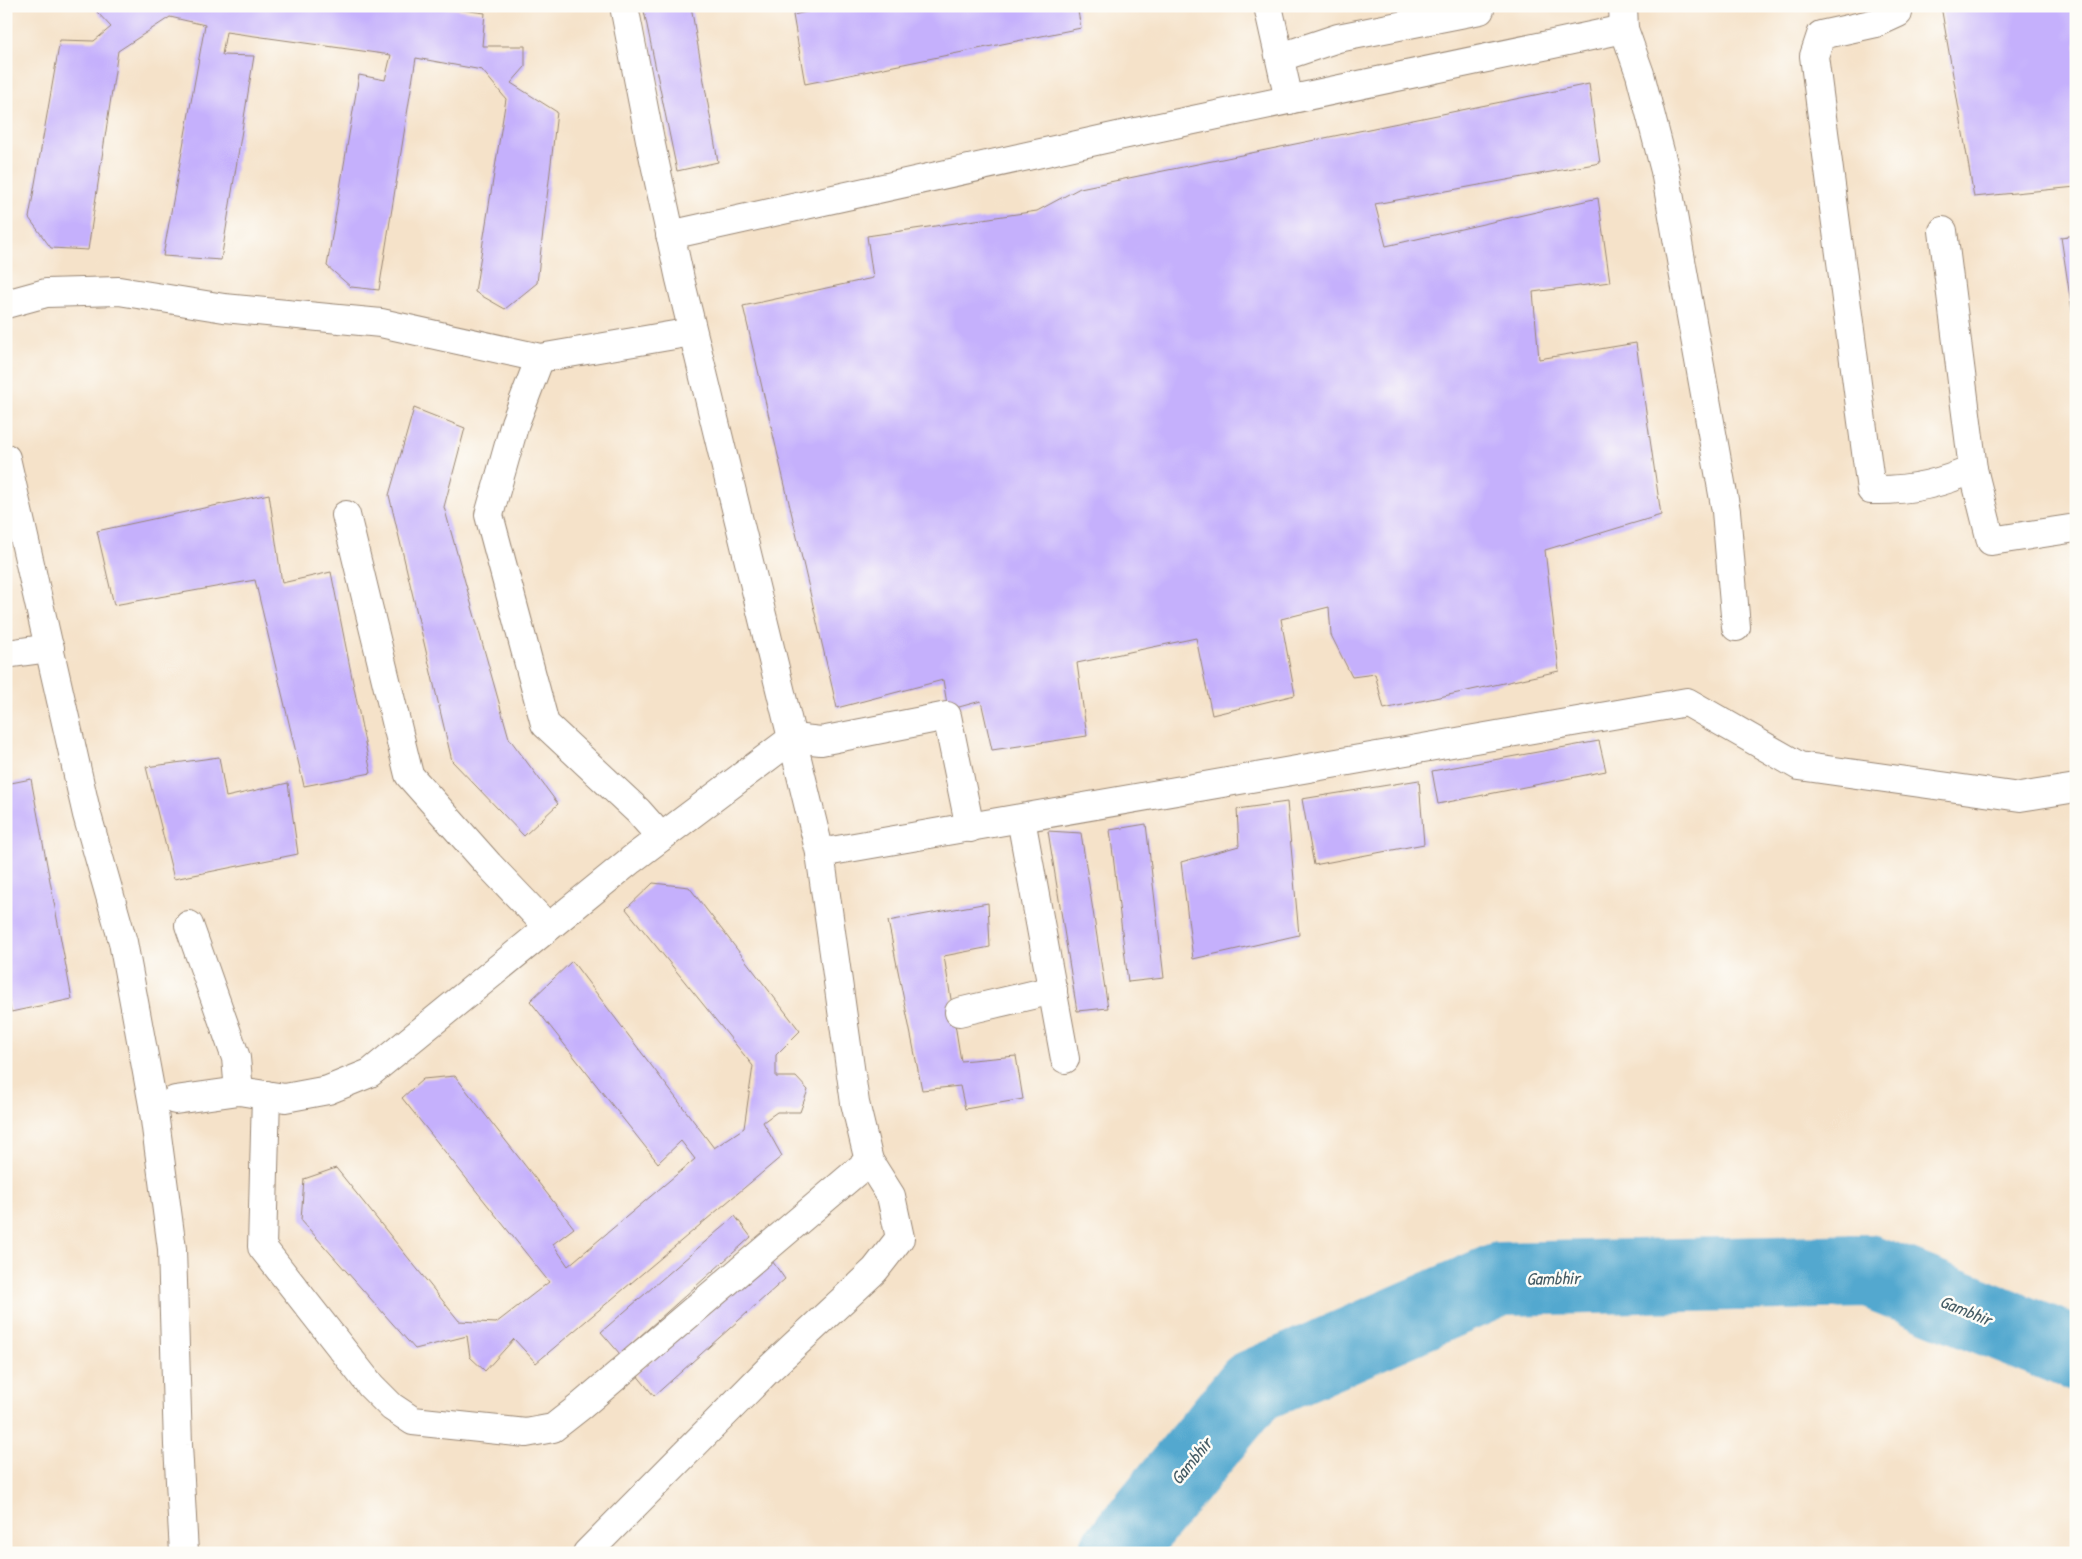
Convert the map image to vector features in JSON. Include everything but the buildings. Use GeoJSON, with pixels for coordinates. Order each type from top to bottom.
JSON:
{"type":"FeatureCollection","features":[{"type":"Feature","properties":{"kind":"street"},"geometry":{"type":"LineString","coordinates":[[586,1553],[768,1370],[875,1270],[900,1238],[891,1196],[869,1161],[855,1103],[820,853],[692,332],[670,235],[624,6]]}},
{"type":"Feature","properties":{"kind":"street"},"geometry":{"type":"LineString","coordinates":[[1268,6],[1281,57],[1289,100]]}},
{"type":"Feature","properties":{"kind":"street"},"geometry":{"type":"LineString","coordinates":[[1899,6],[1898,13],[1876,23],[1821,35],[1814,56],[1870,490],[1897,491],[1951,479],[1973,469]]}},
{"type":"Feature","properties":{"kind":"street"},"geometry":{"type":"LineString","coordinates":[[1281,57],[1338,38],[1480,10]]}},
{"type":"Feature","properties":{"kind":"street"},"geometry":{"type":"LineString","coordinates":[[670,235],[1289,100],[1624,18],[1665,171],[1726,511],[1736,626]]}},
{"type":"Feature","properties":{"kind":"street"},"geometry":{"type":"LineString","coordinates":[[1943,231],[1973,469],[1991,541],[2076,528]]}},
{"type":"Feature","properties":{"kind":"street"},"geometry":{"type":"LineString","coordinates":[[6,304],[46,293],[119,291],[224,308],[381,323],[540,358],[692,332]]}},
{"type":"Feature","properties":{"kind":"street"},"geometry":{"type":"LineString","coordinates":[[540,358],[515,423],[489,515],[545,724],[638,811],[661,837]]}},
{"type":"Feature","properties":{"kind":"street"},"geometry":{"type":"LineString","coordinates":[[6,458],[88,814],[123,942],[153,1104],[172,1249],[178,1445],[184,1553]]}},
{"type":"Feature","properties":{"kind":"street"},"geometry":{"type":"LineString","coordinates":[[346,515],[409,775],[489,865],[548,927]]}},
{"type":"Feature","properties":{"kind":"street"},"geometry":{"type":"LineString","coordinates":[[6,654],[50,648]]}},
{"type":"Feature","properties":{"kind":"street"},"geometry":{"type":"LineString","coordinates":[[820,853],[1687,702],[1799,766],[2020,797],[2076,788]]}},
{"type":"Feature","properties":{"kind":"street"},"geometry":{"type":"LineString","coordinates":[[175,1100],[238,1091],[285,1098],[328,1090],[370,1074],[548,927],[661,837],[793,738],[821,741],[947,716],[970,828]]}},
{"type":"Feature","properties":{"kind":"street"},"geometry":{"type":"LineString","coordinates":[[1022,818],[1066,1060]]}},
{"type":"Feature","properties":{"kind":"street"},"geometry":{"type":"LineString","coordinates":[[189,925],[216,996],[236,1058],[238,1091]]}},
{"type":"Feature","properties":{"kind":"street"},"geometry":{"type":"LineString","coordinates":[[959,1012],[1053,990]]}},
{"type":"Feature","properties":{"kind":"street"},"geometry":{"type":"LineString","coordinates":[[266,1095],[262,1247],[371,1386],[392,1408],[413,1420],[526,1433],[553,1428],[869,1161]]}},
{"type":"Feature","properties":{"kind":"waterway","name":"Gambhir"},"geometry":{"type":"LineString","coordinates":[[1116,1553],[1252,1387],[1500,1279],[1869,1271],[2076,1354]]}}]}
